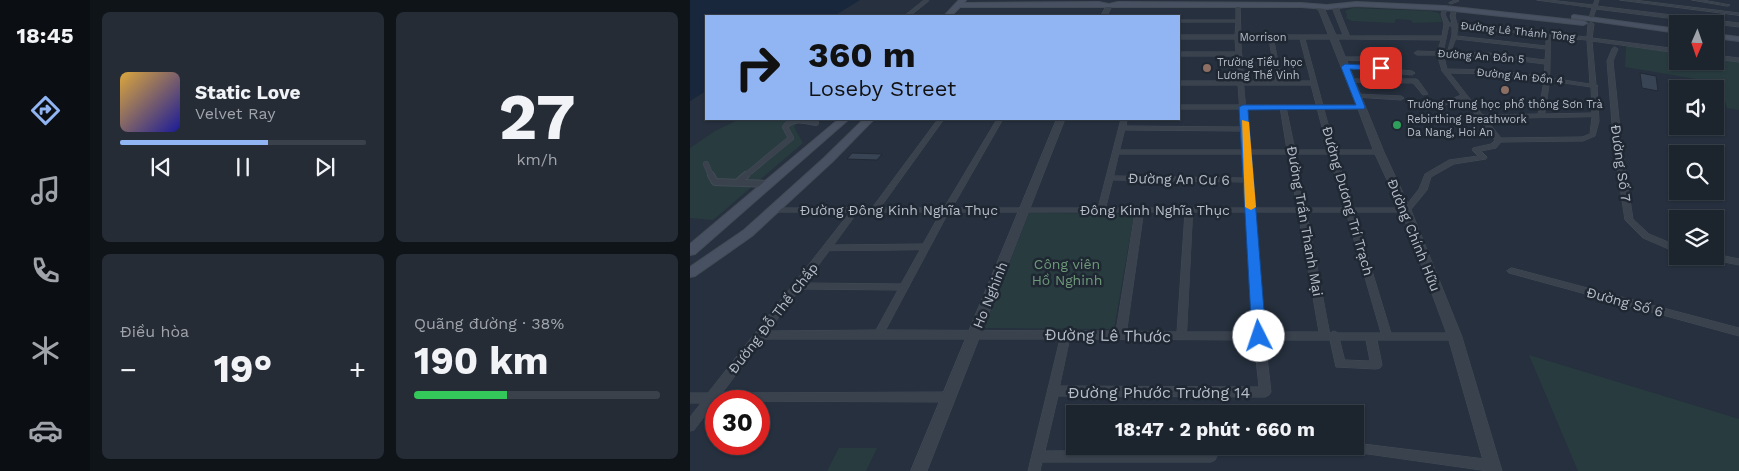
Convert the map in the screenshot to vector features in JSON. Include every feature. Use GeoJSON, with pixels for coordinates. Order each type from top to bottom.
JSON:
{"type":"FeatureCollection","features":[{"type":"Feature","properties":{"kind":"main road"},"geometry":{"type":"LineString","coordinates":[[1358,0],[1453,5],[1669,30]]}},
{"type":"Feature","properties":{"kind":"main road"},"geometry":{"type":"LineString","coordinates":[[948,15],[961,2],[1102,2],[1109,6],[1118,2],[1313,3],[1328,7],[1337,4],[1453,5]]}},
{"type":"Feature","properties":{"kind":"main road"},"geometry":{"type":"LineString","coordinates":[[966,15],[978,2]]}},
{"type":"Feature","properties":{"kind":"main road"},"geometry":{"type":"LineString","coordinates":[[1591,22],[1669,35]]}},
{"type":"Feature","properties":{"kind":"main road"},"geometry":{"type":"LineString","coordinates":[[1724,37],[1739,39]]}},
{"type":"Feature","properties":{"kind":"main road"},"geometry":{"type":"LineString","coordinates":[[1724,42],[1739,44]]}},
{"type":"Feature","properties":{"kind":"main road"},"geometry":{"type":"LineString","coordinates":[[690,250],[770,184],[843,120]]}},
{"type":"Feature","properties":{"kind":"main road"},"geometry":{"type":"LineString","coordinates":[[690,273],[748,233],[868,120]]}},
{"type":"Feature","properties":{"kind":"main road"},"geometry":{"type":"LineString","coordinates":[[740,209],[772,210]]}},
{"type":"Feature","properties":{"kind":"street"},"geometry":{"type":"LineString","coordinates":[[909,15],[927,0]]}},
{"type":"Feature","properties":{"kind":"street"},"geometry":{"type":"LineString","coordinates":[[1539,0],[1669,16]]}},
{"type":"Feature","properties":{"kind":"street"},"geometry":{"type":"LineString","coordinates":[[1406,210],[1423,190],[1428,176],[1452,162],[1483,157],[1476,150],[1493,146],[1499,140],[1583,139],[1593,135],[1595,86],[1588,39],[1594,6],[1597,0]]}},
{"type":"Feature","properties":{"kind":"street"},"geometry":{"type":"LineString","coordinates":[[1622,0],[1736,14]]}},
{"type":"Feature","properties":{"kind":"street"},"geometry":{"type":"LineString","coordinates":[[1694,0],[1727,2],[1736,14]]}},
{"type":"Feature","properties":{"kind":"street"},"geometry":{"type":"LineString","coordinates":[[1237,2],[1259,336],[1265,392]]}},
{"type":"Feature","properties":{"kind":"street","name":"Đường Chính Hữu"},"geometry":{"type":"LineString","coordinates":[[1313,3],[1322,10],[1334,37],[1356,96],[1406,210],[1456,337],[1494,468]]}},
{"type":"Feature","properties":{"kind":"street"},"geometry":{"type":"LineString","coordinates":[[1337,4],[1336,10],[1347,37],[1392,40],[1443,38]]}},
{"type":"Feature","properties":{"kind":"street"},"geometry":{"type":"LineString","coordinates":[[1444,52],[1441,50],[1447,24],[1444,14],[1453,5]]}},
{"type":"Feature","properties":{"kind":"street"},"geometry":{"type":"LineString","coordinates":[[1444,52],[1450,51],[1454,37],[1453,5]]}},
{"type":"Feature","properties":{"kind":"street"},"geometry":{"type":"LineString","coordinates":[[1104,15],[1109,6]]}},
{"type":"Feature","properties":{"kind":"street"},"geometry":{"type":"LineString","coordinates":[[1680,7],[1681,15]]}},
{"type":"Feature","properties":{"kind":"street"},"geometry":{"type":"LineString","coordinates":[[1180,21],[1238,21]]}},
{"type":"Feature","properties":{"kind":"street"},"geometry":{"type":"LineString","coordinates":[[1724,23],[1739,25]]}},
{"type":"Feature","properties":{"kind":"street","name":"Đường Lê Thánh Tông"},"geometry":{"type":"LineString","coordinates":[[1447,24],[1549,34],[1669,50]]}},
{"type":"Feature","properties":{"kind":"street"},"geometry":{"type":"LineString","coordinates":[[1542,115],[1547,79],[1546,62],[1549,34]]}},
{"type":"Feature","properties":{"kind":"street","name":"Morrison"},"geometry":{"type":"LineString","coordinates":[[1180,37],[1347,37]]}},
{"type":"Feature","properties":{"kind":"street"},"geometry":{"type":"LineString","coordinates":[[1271,37],[1279,82]]}},
{"type":"Feature","properties":{"kind":"street","name":"Đường Dương Trí Trạch"},"geometry":{"type":"LineString","coordinates":[[1302,37],[1322,107],[1332,152],[1386,336]]}},
{"type":"Feature","properties":{"kind":"street"},"geometry":{"type":"LineString","coordinates":[[1454,37],[1548,48]]}},
{"type":"Feature","properties":{"kind":"street","name":"Đường Số 7"},"geometry":{"type":"LineString","coordinates":[[1615,49],[1610,62],[1612,88],[1618,148],[1629,220],[1646,236],[1669,246]]}},
{"type":"Feature","properties":{"kind":"street"},"geometry":{"type":"LineString","coordinates":[[1444,52],[1441,57],[1445,70],[1499,140]]}},
{"type":"Feature","properties":{"kind":"street","name":"Đường An Đồn 5"},"geometry":{"type":"LineString","coordinates":[[1416,53],[1444,52],[1546,62]]}},
{"type":"Feature","properties":{"kind":"street"},"geometry":{"type":"LineString","coordinates":[[1180,54],[1240,54]]}},
{"type":"Feature","properties":{"kind":"street"},"geometry":{"type":"LineString","coordinates":[[1724,58],[1739,60]]}},
{"type":"Feature","properties":{"kind":"street"},"geometry":{"type":"LineString","coordinates":[[1344,63],[1376,59]]}},
{"type":"Feature","properties":{"kind":"street"},"geometry":{"type":"LineString","coordinates":[[1344,63],[1412,72]]}},
{"type":"Feature","properties":{"kind":"street","name":"Đường An Đồn 4"},"geometry":{"type":"LineString","coordinates":[[1445,70],[1489,72],[1595,86]]}},
{"type":"Feature","properties":{"kind":"street"},"geometry":{"type":"LineString","coordinates":[[1351,81],[1415,81],[1425,94]]}},
{"type":"Feature","properties":{"kind":"street"},"geometry":{"type":"LineString","coordinates":[[1180,83],[1314,82]]}},
{"type":"Feature","properties":{"kind":"street"},"geometry":{"type":"LineString","coordinates":[[1356,96],[1401,98]]}},
{"type":"Feature","properties":{"kind":"street"},"geometry":{"type":"LineString","coordinates":[[1446,103],[1464,96]]}},
{"type":"Feature","properties":{"kind":"street"},"geometry":{"type":"LineString","coordinates":[[1180,107],[1361,107]]}},
{"type":"Feature","properties":{"kind":"street","name":"Đường Trần Thanh Mại"},"geometry":{"type":"LineString","coordinates":[[1283,107],[1330,335],[1340,364],[1376,365],[1371,336]]}},
{"type":"Feature","properties":{"kind":"street"},"geometry":{"type":"LineString","coordinates":[[1481,117],[1594,115]]}},
{"type":"Feature","properties":{"kind":"street"},"geometry":{"type":"LineString","coordinates":[[874,210],[940,120]]}},
{"type":"Feature","properties":{"kind":"street"},"geometry":{"type":"LineString","coordinates":[[879,334],[947,209],[999,120]]}},
{"type":"Feature","properties":{"kind":"street","name":"Ho Nghinh"},"geometry":{"type":"LineString","coordinates":[[919,471],[1061,120]]}},
{"type":"Feature","properties":{"kind":"street"},"geometry":{"type":"LineString","coordinates":[[1102,209],[1124,120]]}},
{"type":"Feature","properties":{"kind":"street"},"geometry":{"type":"LineString","coordinates":[[738,182],[791,138],[785,127],[790,121],[816,123]]}},
{"type":"Feature","properties":{"kind":"street"},"geometry":{"type":"LineString","coordinates":[[1122,128],[1245,128]]}},
{"type":"Feature","properties":{"kind":"street"},"geometry":{"type":"LineString","coordinates":[[1116,152],[1379,152]]}},
{"type":"Feature","properties":{"kind":"street"},"geometry":{"type":"LineString","coordinates":[[706,164],[713,181],[770,184]]}},
{"type":"Feature","properties":{"kind":"street","name":"Đường An Cư 6"},"geometry":{"type":"LineString","coordinates":[[1110,178],[1249,180]]}},
{"type":"Feature","properties":{"kind":"street"},"geometry":{"type":"LineString","coordinates":[[1121,335],[1140,209]]}},
{"type":"Feature","properties":{"kind":"street","name":"Đường Đông Kinh Nghĩa Thục"},"geometry":{"type":"LineString","coordinates":[[772,210],[1025,210]]}},
{"type":"Feature","properties":{"kind":"street","name":"Đường Đỗ Thế Chấp"},"geometry":{"type":"LineString","coordinates":[[718,390],[856,210]]}},
{"type":"Feature","properties":{"kind":"street","name":"Đông Kinh Nghĩa Thục"},"geometry":{"type":"LineString","coordinates":[[1025,210],[1406,210]]}},
{"type":"Feature","properties":{"kind":"street"},"geometry":{"type":"LineString","coordinates":[[1182,336],[1189,210]]}},
{"type":"Feature","properties":{"kind":"street"},"geometry":{"type":"LineString","coordinates":[[827,248],[926,248]]}},
{"type":"Feature","properties":{"kind":"street"},"geometry":{"type":"LineString","coordinates":[[1724,259],[1739,262]]}},
{"type":"Feature","properties":{"kind":"street","name":"Đường Số 6"},"geometry":{"type":"LineString","coordinates":[[1512,271],[1739,332]]}},
{"type":"Feature","properties":{"kind":"street"},"geometry":{"type":"LineString","coordinates":[[797,286],[904,287]]}},
{"type":"Feature","properties":{"kind":"street","name":"Đường Lê Thước"},"geometry":{"type":"LineString","coordinates":[[761,335],[1330,335],[1456,337]]}},
{"type":"Feature","properties":{"kind":"street"},"geometry":{"type":"LineString","coordinates":[[1034,471],[1066,335]]}},
{"type":"Feature","properties":{"kind":"street","name":"Đường Phước Trường 14"},"geometry":{"type":"LineString","coordinates":[[1053,391],[1265,392]]}},
{"type":"Feature","properties":{"kind":"street"},"geometry":{"type":"LineString","coordinates":[[770,398],[949,397]]}},
{"type":"Feature","properties":{"kind":"street"},"geometry":{"type":"LineString","coordinates":[[690,398],[705,398]]}},
{"type":"Feature","properties":{"kind":"street","name":"Đường Đỗ Thế Chấp"},"geometry":{"type":"LineString","coordinates":[[690,426],[705,407]]}},
{"type":"Feature","properties":{"kind":"street"},"geometry":{"type":"LineString","coordinates":[[1364,449],[1494,468]]}},
{"type":"Feature","properties":{"kind":"street"},"geometry":{"type":"LineString","coordinates":[[1038,456],[1211,456]]}},
{"type":"Feature","properties":{"kind":"green space"},"geometry":{"type":"Polygon","coordinates":[[[1353,8],[1430,11],[1439,13],[1442,22],[1413,23],[1411,20],[1396,19],[1394,23],[1352,21],[1346,18],[1345,11],[1353,8]]]}},
{"type":"Feature","properties":{"kind":"green space"},"geometry":{"type":"Polygon","coordinates":[[[1626,46],[1669,52],[1669,70],[1724,70],[1724,60],[1739,62],[1739,110],[1727,108],[1724,97],[1724,80],[1702,80],[1625,67],[1626,46]]]}},
{"type":"Feature","properties":{"kind":"green space"},"geometry":{"type":"Polygon","coordinates":[[[738,120],[800,120],[794,127],[803,143],[713,220],[690,218],[690,148],[715,131],[738,120]]]}},
{"type":"Feature","properties":{"kind":"green space","name":"Công viên Hồ Nghinh"},"geometry":{"type":"Polygon","coordinates":[[[1029,213],[1134,214],[1114,329],[984,328],[1029,213]]]}},
{"type":"Feature","properties":{"kind":"green space"},"geometry":{"type":"Polygon","coordinates":[[[1529,355],[1739,419],[1739,471],[1578,471],[1529,355]]]}},
{"type":"Feature","properties":{"kind":"green space"},"geometry":{"type":"Polygon","coordinates":[[[839,448],[877,448],[866,471],[827,471],[839,448]]]}},
{"type":"Feature","properties":{"kind":"water"},"geometry":{"type":"Polygon","coordinates":[[[690,0],[860,0],[836,15],[705,15],[705,92],[690,101],[690,0]]]}},
{"type":"Feature","properties":{"kind":"building"},"geometry":{"type":"Polygon","coordinates":[[[1640,73],[1656,76],[1658,91],[1642,88],[1640,73]]]}},
{"type":"Feature","properties":{"kind":"building"},"geometry":{"type":"Polygon","coordinates":[[[852,153],[882,154],[877,160],[847,159],[852,153]]]}},
{"type":"Feature","properties":{"kind":"slow traffic"},"geometry":{"type":"LineString","coordinates":[[1245,122],[1251,207]]}},
{"type":"Feature","properties":{"kind":"place","name":"Trường Tiểu học Lương Thế Vinh"},"geometry":{"type":"Point","coordinates":[1207,68]}},
{"type":"Feature","properties":{"kind":"place","name":"Trường Trung học phổ thông Sơn Trà"},"geometry":{"type":"Point","coordinates":[1505,90]}},
{"type":"Feature","properties":{"kind":"place","name":"Rebirthing Breathwork Da Nang, Hoi An"},"geometry":{"type":"Point","coordinates":[1397,125]}},
{"type":"Feature","properties":{"kind":"route"},"geometry":{"type":"LineString","coordinates":[[1259,336],[1243,107],[1361,107],[1345,67],[1381,68]]}}]}
